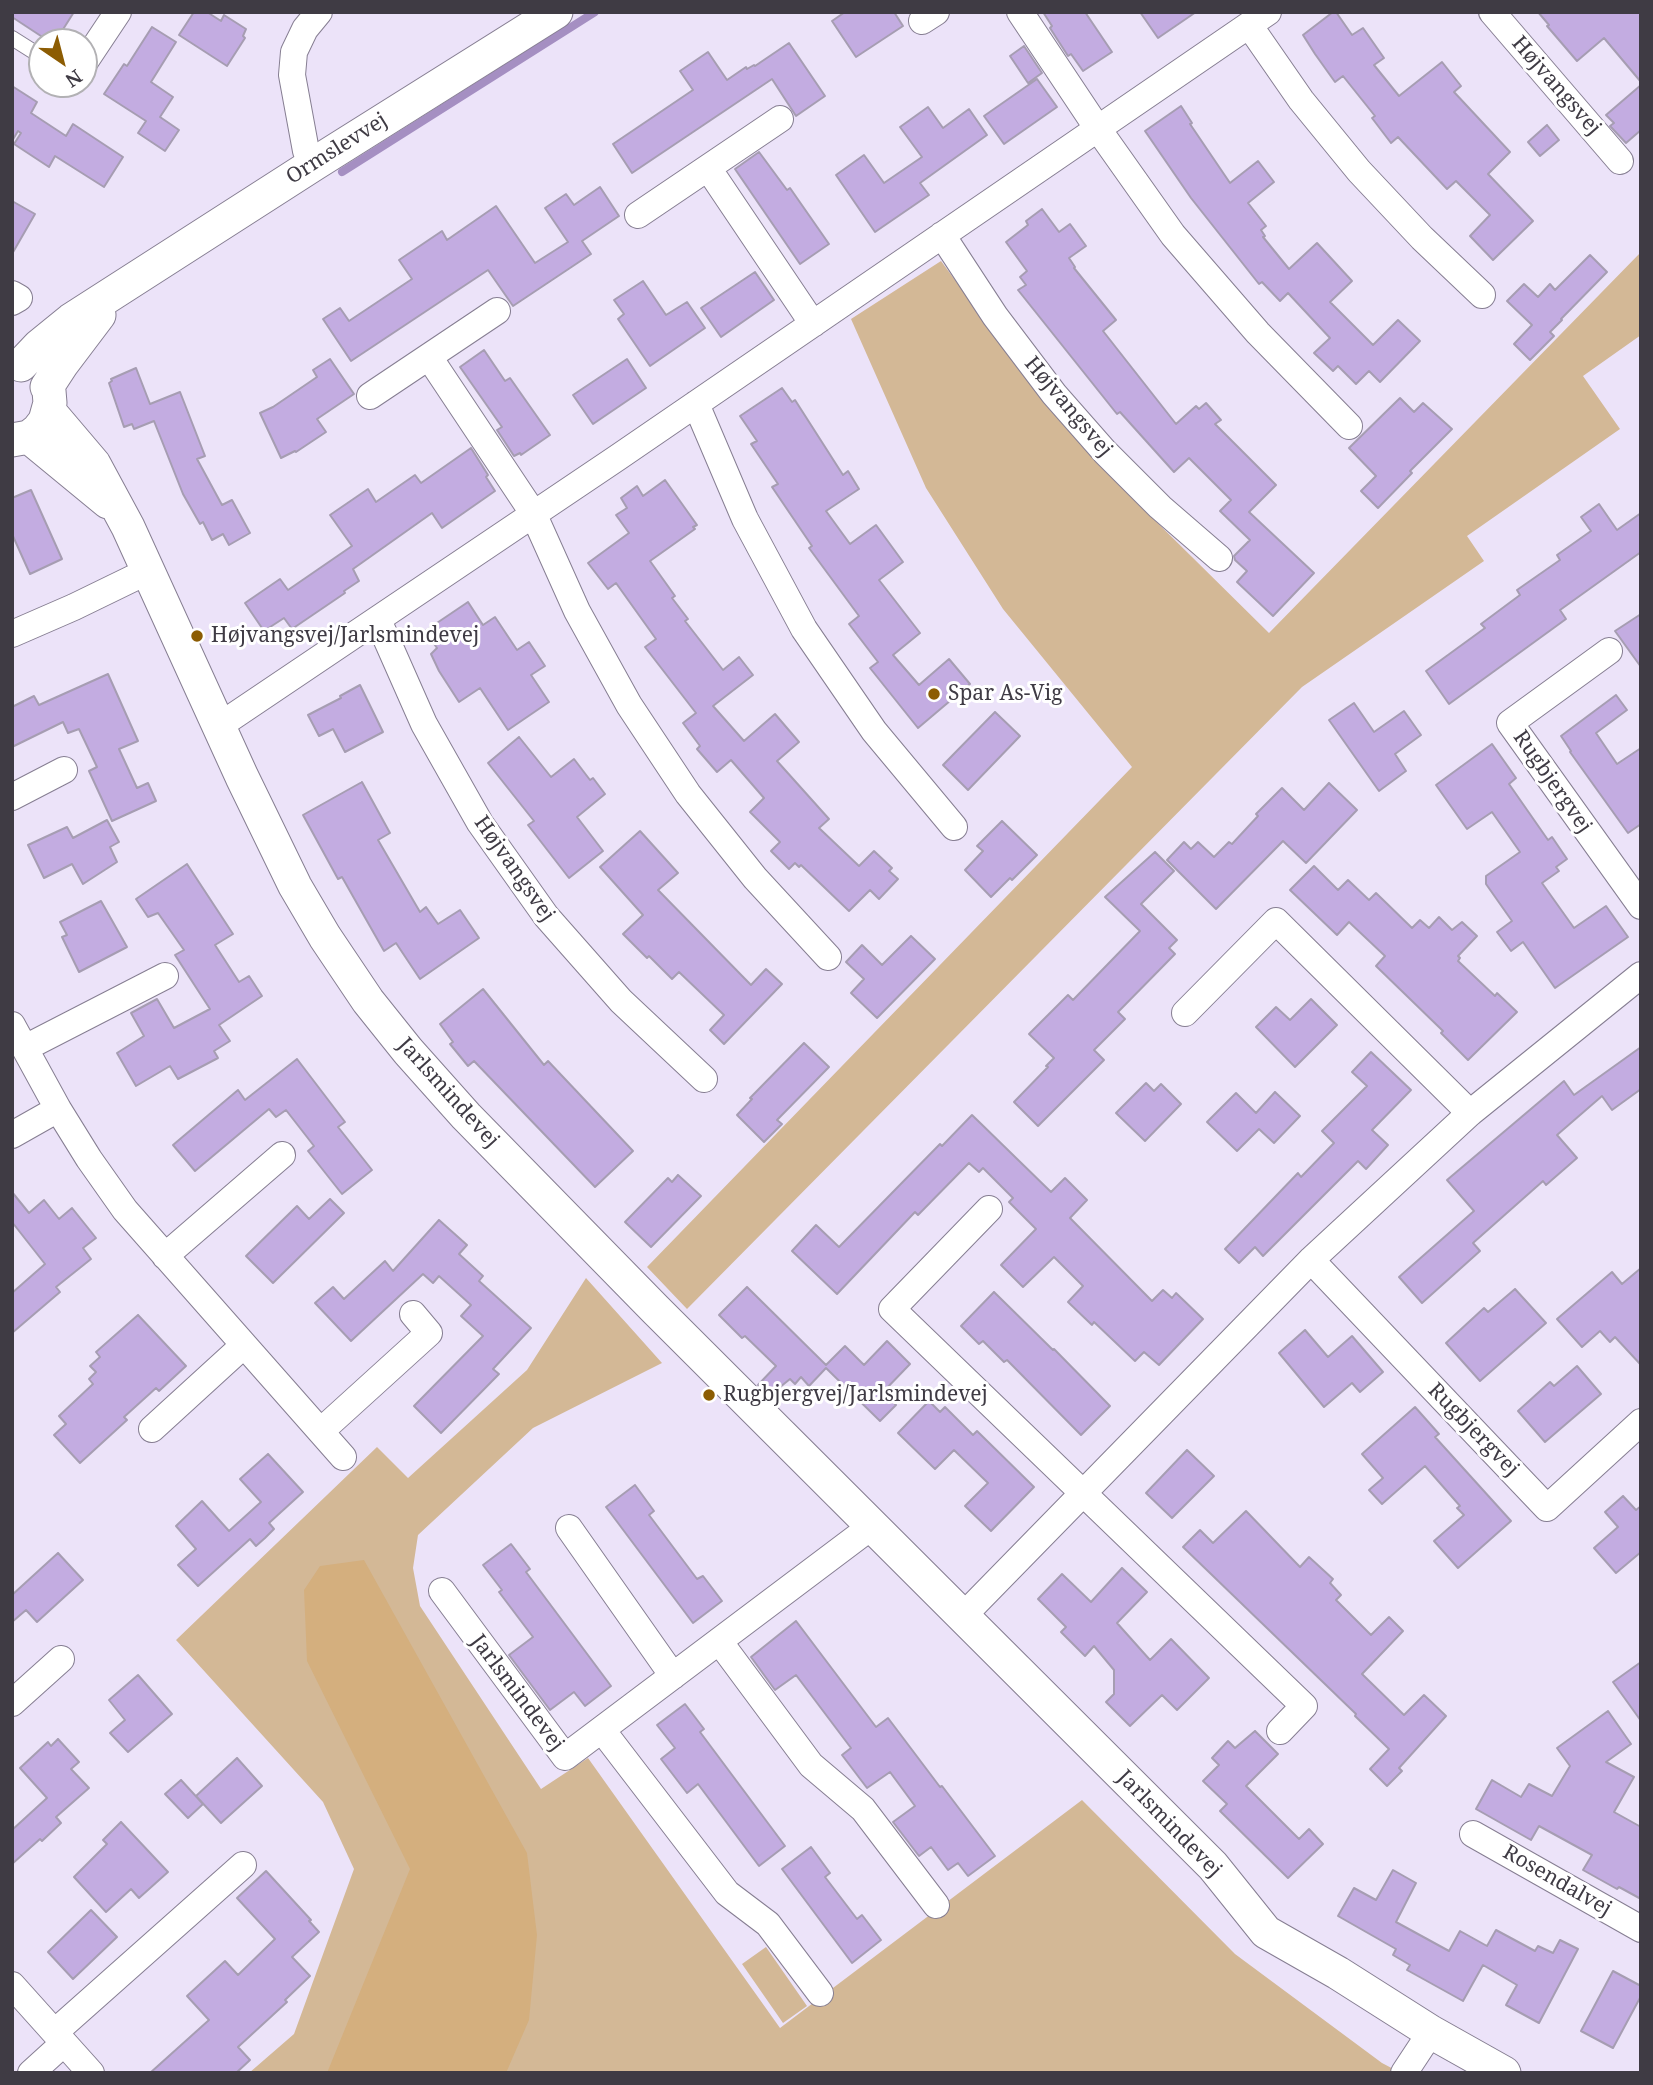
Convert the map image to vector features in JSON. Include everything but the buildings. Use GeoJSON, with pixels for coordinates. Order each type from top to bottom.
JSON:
{"type":"FeatureCollection","features":[{"type":"Feature","properties":{"kind":"street"},"geometry":{"type":"LineString","coordinates":[[98,42],[118,12]]}},
{"type":"Feature","properties":{"kind":"street","name":"Ormslevvej"},"geometry":{"type":"LineString","coordinates":[[17,364],[71,320],[555,12]]}},
{"type":"Feature","properties":{"kind":"street"},"geometry":{"type":"LineString","coordinates":[[1020,12],[1098,129],[1181,245],[1258,333],[1349,426]]}},
{"type":"Feature","properties":{"kind":"street","name":"Højvangsvej"},"geometry":{"type":"LineString","coordinates":[[1492,12],[1620,160]]}},
{"type":"Feature","properties":{"kind":"street"},"geometry":{"type":"LineString","coordinates":[[304,18],[294,52],[292,75],[306,151],[314,164]]}},
{"type":"Feature","properties":{"kind":"street"},"geometry":{"type":"LineString","coordinates":[[219,726],[1259,19],[1301,100],[1359,171],[1422,238],[1482,295]]}},
{"type":"Feature","properties":{"kind":"street"},"geometry":{"type":"LineString","coordinates":[[638,215],[780,119]]}},
{"type":"Feature","properties":{"kind":"street"},"geometry":{"type":"LineString","coordinates":[[708,168],[813,324]]}},
{"type":"Feature","properties":{"kind":"street","name":"Højvangsvej"},"geometry":{"type":"LineString","coordinates":[[942,235],[995,316],[1054,394],[1160,507],[1219,558]]}},
{"type":"Feature","properties":{"kind":"street","name":"Ormslevvej"},"geometry":{"type":"LineString","coordinates":[[20,438],[45,421],[48,399],[82,335],[120,288]]}},
{"type":"Feature","properties":{"kind":"street"},"geometry":{"type":"LineString","coordinates":[[12,294],[19,298],[12,302]]}},
{"type":"Feature","properties":{"kind":"street"},"geometry":{"type":"LineString","coordinates":[[370,396],[497,311]]}},
{"type":"Feature","properties":{"kind":"street"},"geometry":{"type":"LineString","coordinates":[[429,357],[533,513],[577,611],[629,705],[688,794],[755,878],[828,957]]}},
{"type":"Feature","properties":{"kind":"street","name":"Jarlsmindevej"},"geometry":{"type":"LineString","coordinates":[[17,364],[32,369],[41,377],[48,399],[94,464],[128,527],[295,886],[368,1001],[408,1051],[524,1176],[1213,1866],[1266,1932],[1504,2073]]}},
{"type":"Feature","properties":{"kind":"street"},"geometry":{"type":"LineString","coordinates":[[696,404],[745,519],[804,629],[874,731],[954,827]]}},
{"type":"Feature","properties":{"kind":"street","name":"Jarlsmindevej"},"geometry":{"type":"LineString","coordinates":[[20,438],[118,509]]}},
{"type":"Feature","properties":{"kind":"street"},"geometry":{"type":"LineString","coordinates":[[12,634],[148,571]]}},
{"type":"Feature","properties":{"kind":"street","name":"Højvangsvej"},"geometry":{"type":"LineString","coordinates":[[378,620],[424,724],[455,779],[480,823],[546,916],[621,1002],[705,1079]]}},
{"type":"Feature","properties":{"kind":"street","name":"Rugbjergvej"},"geometry":{"type":"LineString","coordinates":[[1609,651],[1510,723],[1641,906]]}},
{"type":"Feature","properties":{"kind":"street"},"geometry":{"type":"LineString","coordinates":[[12,797],[64,770]]}},
{"type":"Feature","properties":{"kind":"street"},"geometry":{"type":"LineString","coordinates":[[1185,1013],[1276,921],[1469,1113]]}},
{"type":"Feature","properties":{"kind":"street"},"geometry":{"type":"LineString","coordinates":[[963,1616],[1311,1260],[1469,1113],[1641,975]]}},
{"type":"Feature","properties":{"kind":"street"},"geometry":{"type":"LineString","coordinates":[[24,1048],[164,976]]}},
{"type":"Feature","properties":{"kind":"street"},"geometry":{"type":"LineString","coordinates":[[12,1025],[58,1109],[125,1210],[343,1457]]}},
{"type":"Feature","properties":{"kind":"street"},"geometry":{"type":"LineString","coordinates":[[12,1135],[58,1109]]}},
{"type":"Feature","properties":{"kind":"street"},"geometry":{"type":"LineString","coordinates":[[165,1256],[282,1155]]}},
{"type":"Feature","properties":{"kind":"street"},"geometry":{"type":"LineString","coordinates":[[989,1209],[892,1309],[1304,1706],[1280,1731]]}},
{"type":"Feature","properties":{"kind":"street","name":"Rugbjergvej"},"geometry":{"type":"LineString","coordinates":[[1311,1260],[1547,1508],[1641,1422]]}},
{"type":"Feature","properties":{"kind":"street"},"geometry":{"type":"LineString","coordinates":[[321,1431],[429,1333],[413,1314]]}},
{"type":"Feature","properties":{"kind":"street"},"geometry":{"type":"LineString","coordinates":[[152,1429],[244,1345]]}},
{"type":"Feature","properties":{"kind":"street","name":"Jarlsmindevej"},"geometry":{"type":"LineString","coordinates":[[442,1591],[565,1757],[872,1526]]}},
{"type":"Feature","properties":{"kind":"street"},"geometry":{"type":"LineString","coordinates":[[569,1528],[673,1676]]}},
{"type":"Feature","properties":{"kind":"street"},"geometry":{"type":"LineString","coordinates":[[719,1641],[811,1765],[863,1809],[936,1905]]}},
{"type":"Feature","properties":{"kind":"street"},"geometry":{"type":"LineString","coordinates":[[12,1703],[61,1658]]}},
{"type":"Feature","properties":{"kind":"street"},"geometry":{"type":"LineString","coordinates":[[602,1730],[727,1893],[768,1924],[820,1993]]}},
{"type":"Feature","properties":{"kind":"street","name":"Rosendalvej"},"geometry":{"type":"LineString","coordinates":[[1472,1834],[1641,1929]]}},
{"type":"Feature","properties":{"kind":"street"},"geometry":{"type":"LineString","coordinates":[[31,2073],[60,2038],[243,1865]]}},
{"type":"Feature","properties":{"kind":"street"},"geometry":{"type":"LineString","coordinates":[[12,1985],[92,2073]]}},
{"type":"Feature","properties":{"kind":"street"},"geometry":{"type":"LineString","coordinates":[[1404,2073],[1431,2032]]}},
{"type":"Feature","properties":{"kind":"lane"},"geometry":{"type":"LineString","coordinates":[[12,38],[28,48]]}},
{"type":"Feature","properties":{"kind":"shaded area"},"geometry":{"type":"Polygon","coordinates":[[[1641,252],[1641,335],[1583,376],[1620,429],[1467,536],[1484,561],[1302,687],[687,1309],[647,1267],[1132,767],[1003,609],[926,488],[851,319],[941,261],[1047,405],[1114,480],[1269,633],[1641,252]]]}},
{"type":"Feature","properties":{"kind":"shaded area"},"geometry":{"type":"Polygon","coordinates":[[[586,1278],[662,1363],[533,1428],[418,1535],[413,1568],[420,1606],[541,1789],[588,1758],[780,2028],[1082,1800],[1235,1954],[1382,2063],[1401,2073],[249,2073],[294,2034],[354,1869],[323,1802],[176,1640],[377,1447],[408,1478],[527,1370],[586,1278]]]}},
{"type":"Feature","properties":{"kind":"shaded area"},"geometry":{"type":"Polygon","coordinates":[[[364,1560],[527,1853],[537,1935],[529,2020],[506,2073],[327,2073],[410,1869],[307,1661],[304,1590],[320,1566],[364,1560]]]}},
{"type":"Feature","properties":{"kind":"shaded area"},"geometry":{"type":"Polygon","coordinates":[[[766,1947],[807,2006],[783,2023],[742,1964],[766,1947]]]}},
{"type":"Feature","properties":{"kind":"waterway"},"geometry":{"type":"LineString","coordinates":[[342,172],[595,12]]}},
{"type":"Feature","properties":{"kind":"place","name":"Højvangsvej/Jarlsmindevej"},"geometry":{"type":"Point","coordinates":[197,636]}},
{"type":"Feature","properties":{"kind":"place","name":"Spar As-Vig"},"geometry":{"type":"Point","coordinates":[934,694]}},
{"type":"Feature","properties":{"kind":"place","name":"Rugbjergvej/Jarlsmindevej"},"geometry":{"type":"Point","coordinates":[709,1395]}}]}
